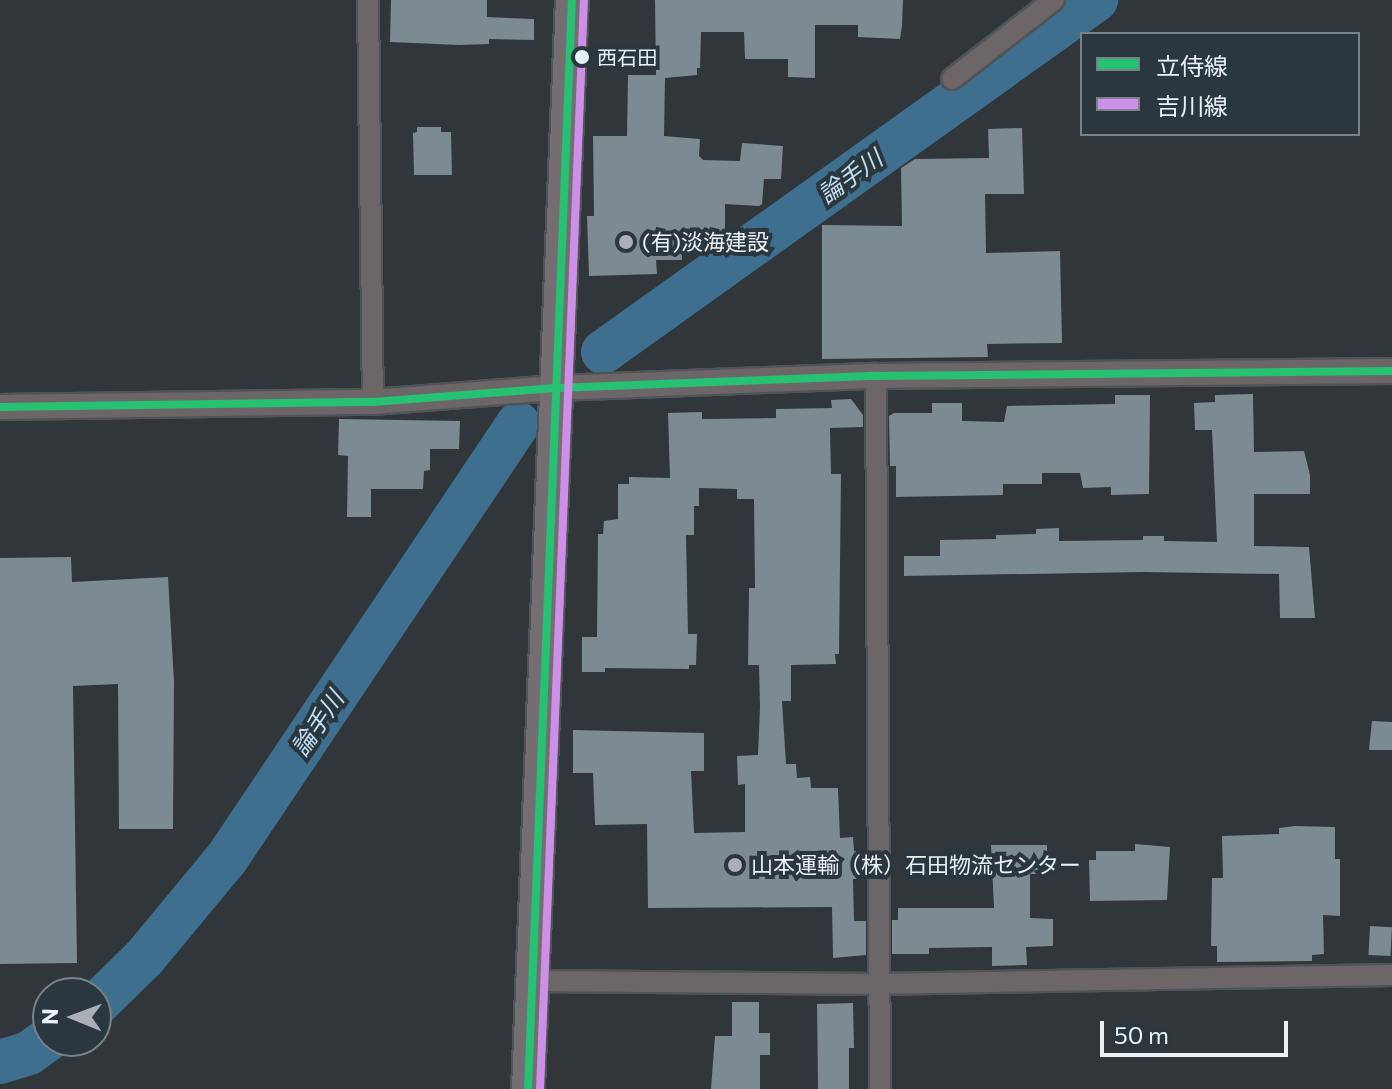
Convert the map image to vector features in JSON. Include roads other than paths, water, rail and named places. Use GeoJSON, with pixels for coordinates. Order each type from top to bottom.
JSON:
{"type":"FeatureCollection","features":[{"type":"Feature","properties":{"kind":"highway"},"geometry":{"type":"LineString","coordinates":[[528,1089],[572,0]]}},
{"type":"Feature","properties":{"kind":"street"},"geometry":{"type":"LineString","coordinates":[[368,0],[373,402]]}},
{"type":"Feature","properties":{"kind":"street"},"geometry":{"type":"LineString","coordinates":[[952,79],[1054,0]]}},
{"type":"Feature","properties":{"kind":"street"},"geometry":{"type":"LineString","coordinates":[[0,407],[373,402],[557,388],[876,376],[1392,371]]}},
{"type":"Feature","properties":{"kind":"street"},"geometry":{"type":"LineString","coordinates":[[876,376],[880,1089]]}},
{"type":"Feature","properties":{"kind":"street"},"geometry":{"type":"LineString","coordinates":[[532,981],[878,984],[1392,975]]}},
{"type":"Feature","properties":{"kind":"waterway","name":"論手川"},"geometry":{"type":"LineString","coordinates":[[603,352],[1096,0]]}},
{"type":"Feature","properties":{"kind":"waterway","name":"論手川"},"geometry":{"type":"LineString","coordinates":[[112,989],[145,957],[227,858],[518,424]]}},
{"type":"Feature","properties":{"kind":"waterway","name":"論手川"},"geometry":{"type":"LineString","coordinates":[[0,1062],[32,1051]]}},
{"type":"Feature","properties":{"kind":"place","name":"西石田"},"geometry":{"type":"Point","coordinates":[582,57]}},
{"type":"Feature","properties":{"kind":"place","name":"(有)淡海建設"},"geometry":{"type":"Point","coordinates":[626,242]}},
{"type":"Feature","properties":{"kind":"place","name":"山本運輸（株）石田物流センター"},"geometry":{"type":"Point","coordinates":[735,865]}}]}
